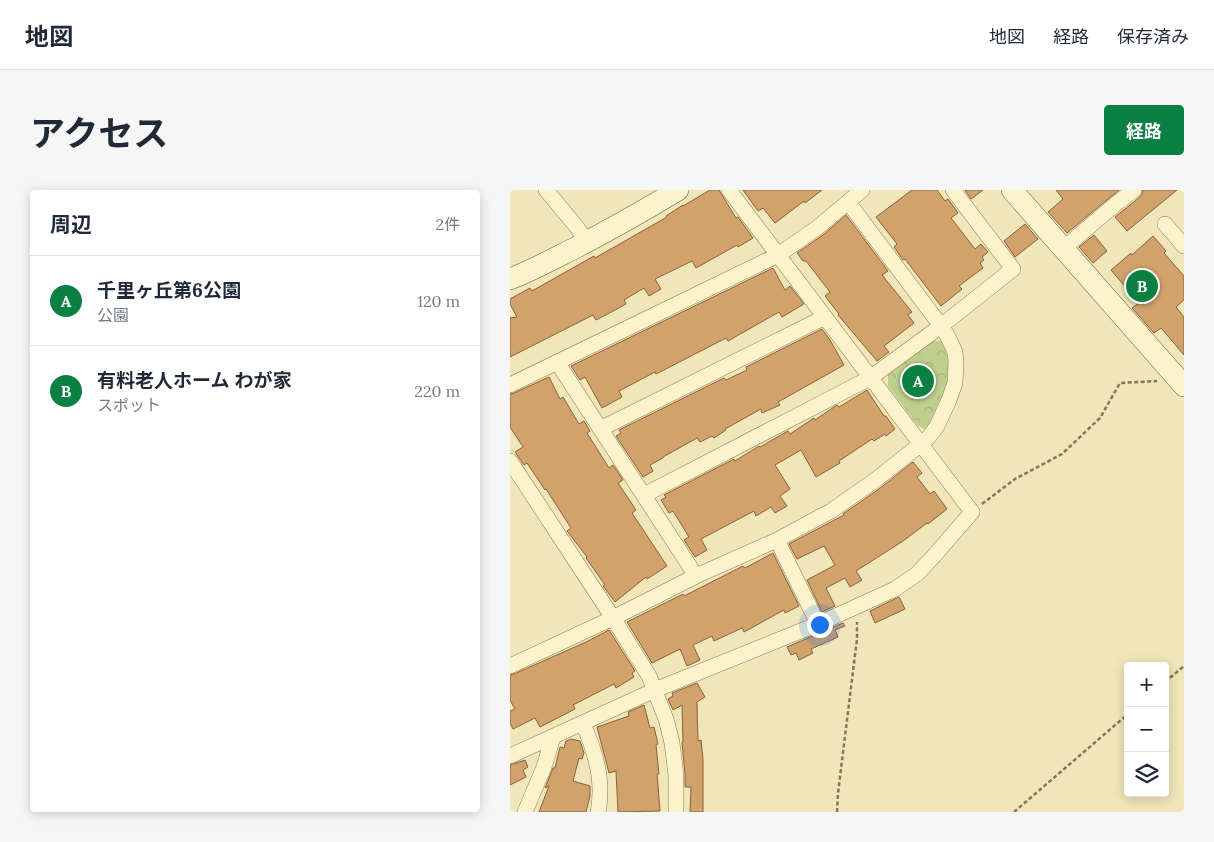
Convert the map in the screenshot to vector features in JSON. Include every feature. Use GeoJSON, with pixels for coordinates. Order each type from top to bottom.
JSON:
{"type":"FeatureCollection","features":[{"type":"Feature","properties":{"kind":"street"},"geometry":{"type":"LineString","coordinates":[[546,190],[587,242]]}},
{"type":"Feature","properties":{"kind":"street"},"geometry":{"type":"LineString","coordinates":[[510,279],[531,271],[587,242],[678,190]]}},
{"type":"Feature","properties":{"kind":"street"},"geometry":{"type":"LineString","coordinates":[[510,756],[655,690],[818,624],[895,589],[917,574],[972,512],[729,190]]}},
{"type":"Feature","properties":{"kind":"street"},"geometry":{"type":"LineString","coordinates":[[510,385],[778,255],[817,228],[862,190]]}},
{"type":"Feature","properties":{"kind":"street"},"geometry":{"type":"LineString","coordinates":[[644,495],[870,378],[941,326],[1013,269],[953,190]]}},
{"type":"Feature","properties":{"kind":"street"},"geometry":{"type":"LineString","coordinates":[[1012,190],[1182,380]]}},
{"type":"Feature","properties":{"kind":"street"},"geometry":{"type":"LineString","coordinates":[[1064,248],[1134,190]]}},
{"type":"Feature","properties":{"kind":"street"},"geometry":{"type":"LineString","coordinates":[[510,666],[613,618],[696,576],[778,540],[831,511],[921,444],[937,426],[955,383],[955,352],[941,326],[848,202]]}},
{"type":"Feature","properties":{"kind":"street"},"geometry":{"type":"LineString","coordinates":[[1165,224],[1184,246]]}},
{"type":"Feature","properties":{"kind":"street"},"geometry":{"type":"LineString","coordinates":[[600,429],[825,316]]}},
{"type":"Feature","properties":{"kind":"street"},"geometry":{"type":"LineString","coordinates":[[557,362],[696,576]]}},
{"type":"Feature","properties":{"kind":"street"},"geometry":{"type":"LineString","coordinates":[[510,462],[649,676],[666,719],[672,743],[676,775],[676,812]]}},
{"type":"Feature","properties":{"kind":"street"},"geometry":{"type":"LineString","coordinates":[[778,540],[818,624]]}},
{"type":"Feature","properties":{"kind":"street"},"geometry":{"type":"LineString","coordinates":[[582,724],[589,737],[599,777],[600,805],[598,812]]}},
{"type":"Feature","properties":{"kind":"street"},"geometry":{"type":"LineString","coordinates":[[525,812],[544,767],[553,737]]}},
{"type":"Feature","properties":{"kind":"path"},"geometry":{"type":"LineString","coordinates":[[972,512],[1016,479],[1062,454],[1100,418],[1120,383],[1182,380]]}},
{"type":"Feature","properties":{"kind":"path"},"geometry":{"type":"LineString","coordinates":[[837,812],[858,639],[857,607]]}},
{"type":"Feature","properties":{"kind":"path"},"geometry":{"type":"LineString","coordinates":[[1169,679],[1184,666]]}},
{"type":"Feature","properties":{"kind":"path"},"geometry":{"type":"LineString","coordinates":[[1014,812],[1124,717]]}},
{"type":"Feature","properties":{"kind":"green space"},"geometry":{"type":"Polygon","coordinates":[[[933,341],[943,341],[949,372],[944,394],[927,430],[918,426],[888,386],[888,375],[933,341]]]}},
{"type":"Feature","properties":{"kind":"building"},"geometry":{"type":"Polygon","coordinates":[[[710,190],[719,190],[736,218],[738,217],[753,238],[696,268],[692,261],[655,279],[661,289],[649,296],[644,288],[624,300],[626,304],[596,320],[593,315],[510,357],[510,318],[517,317],[510,304],[510,299],[530,288],[532,291],[594,256],[595,258],[710,190]]]}},
{"type":"Feature","properties":{"kind":"building"},"geometry":{"type":"Polygon","coordinates":[[[743,190],[822,190],[775,223],[763,208],[758,211],[743,190]]]}},
{"type":"Feature","properties":{"kind":"building"},"geometry":{"type":"Polygon","coordinates":[[[912,190],[937,190],[945,201],[948,199],[958,213],[951,218],[975,249],[981,244],[988,252],[982,257],[984,260],[980,263],[983,268],[959,286],[962,289],[941,306],[905,259],[903,260],[894,247],[897,244],[876,217],[912,190]]]}},
{"type":"Feature","properties":{"kind":"building"},"geometry":{"type":"Polygon","coordinates":[[[965,190],[983,190],[971,199],[965,190]]]}},
{"type":"Feature","properties":{"kind":"building"},"geometry":{"type":"Polygon","coordinates":[[[1056,190],[1119,190],[1067,233],[1048,212],[1063,199],[1056,190]]]}},
{"type":"Feature","properties":{"kind":"building"},"geometry":{"type":"Polygon","coordinates":[[[1143,190],[1177,190],[1127,231],[1115,217],[1140,197],[1143,190]]]}},
{"type":"Feature","properties":{"kind":"building"},"geometry":{"type":"Polygon","coordinates":[[[846,215],[888,271],[882,275],[912,312],[908,315],[914,323],[884,346],[889,352],[877,361],[838,315],[825,296],[830,292],[806,261],[803,261],[797,253],[823,235],[846,215]]]}},
{"type":"Feature","properties":{"kind":"building"},"geometry":{"type":"Polygon","coordinates":[[[1025,224],[1038,239],[1015,257],[1004,241],[1025,224]]]}},
{"type":"Feature","properties":{"kind":"building"},"geometry":{"type":"Polygon","coordinates":[[[1094,235],[1107,251],[1093,263],[1079,247],[1094,235]]]}},
{"type":"Feature","properties":{"kind":"building"},"geometry":{"type":"Polygon","coordinates":[[[1153,236],[1166,251],[1164,253],[1184,276],[1184,300],[1176,307],[1184,317],[1184,355],[1161,328],[1154,333],[1132,308],[1139,303],[1111,270],[1131,253],[1132,255],[1153,236]]]}},
{"type":"Feature","properties":{"kind":"building"},"geometry":{"type":"Polygon","coordinates":[[[773,268],[785,290],[790,286],[804,304],[782,317],[779,312],[728,341],[726,338],[656,374],[655,372],[619,391],[622,397],[602,408],[585,377],[580,380],[571,366],[773,268]]]}},
{"type":"Feature","properties":{"kind":"building"},"geometry":{"type":"Polygon","coordinates":[[[822,329],[844,365],[778,402],[780,405],[762,413],[761,409],[725,429],[714,438],[712,436],[700,442],[697,438],[650,465],[653,471],[643,477],[616,436],[621,433],[619,430],[724,378],[726,380],[747,370],[746,367],[822,329]]]}},
{"type":"Feature","properties":{"kind":"building"},"geometry":{"type":"Polygon","coordinates":[[[549,377],[560,399],[563,397],[579,424],[584,421],[590,431],[587,433],[609,468],[613,465],[623,480],[618,483],[636,510],[632,513],[667,566],[647,579],[646,577],[615,602],[603,586],[605,585],[587,557],[567,531],[571,528],[546,489],[527,463],[524,465],[515,452],[523,447],[510,427],[510,394],[549,377]]]}},
{"type":"Feature","properties":{"kind":"building"},"geometry":{"type":"Polygon","coordinates":[[[867,390],[895,429],[886,436],[885,434],[874,441],[872,439],[839,461],[840,463],[816,477],[801,450],[775,465],[790,489],[780,496],[787,506],[775,513],[771,507],[756,516],[754,511],[701,539],[707,550],[695,557],[684,540],[689,537],[673,511],[669,513],[661,500],[666,497],[664,495],[734,459],[735,461],[788,431],[790,434],[814,418],[815,420],[837,405],[839,407],[867,390]]]}},
{"type":"Feature","properties":{"kind":"building"},"geometry":{"type":"Polygon","coordinates":[[[913,462],[922,473],[917,477],[930,494],[934,491],[947,509],[928,524],[856,571],[862,580],[850,587],[845,578],[826,588],[835,606],[822,612],[807,580],[835,565],[824,546],[797,559],[789,544],[844,515],[913,462]]]}},
{"type":"Feature","properties":{"kind":"building"},"geometry":{"type":"Polygon","coordinates":[[[773,553],[799,606],[785,613],[784,610],[744,632],[742,628],[714,641],[712,636],[693,645],[700,660],[687,666],[680,649],[652,663],[627,622],[743,566],[745,568],[773,553]]]}},
{"type":"Feature","properties":{"kind":"building"},"geometry":{"type":"Polygon","coordinates":[[[899,597],[905,609],[875,623],[870,611],[899,597]]]}},
{"type":"Feature","properties":{"kind":"building"},"geometry":{"type":"Polygon","coordinates":[[[843,623],[845,626],[835,630],[838,637],[811,649],[813,653],[799,660],[796,653],[791,655],[787,647],[843,623]]]}},
{"type":"Feature","properties":{"kind":"building"},"geometry":{"type":"Polygon","coordinates":[[[609,630],[635,671],[632,673],[634,677],[616,688],[614,684],[573,705],[575,709],[540,727],[535,718],[513,729],[510,723],[510,711],[515,709],[510,700],[510,675],[609,630]]]}},
{"type":"Feature","properties":{"kind":"building"},"geometry":{"type":"Polygon","coordinates":[[[697,683],[705,697],[697,702],[698,741],[701,740],[703,759],[703,812],[690,812],[691,787],[685,787],[682,705],[673,710],[668,699],[673,696],[672,693],[697,683]]]}},
{"type":"Feature","properties":{"kind":"building"},"geometry":{"type":"Polygon","coordinates":[[[644,705],[650,728],[654,727],[658,744],[656,745],[660,811],[618,812],[616,771],[609,773],[597,727],[629,716],[628,712],[644,705]]]}},
{"type":"Feature","properties":{"kind":"building"},"geometry":{"type":"Polygon","coordinates":[[[571,739],[580,741],[584,753],[582,759],[579,758],[573,781],[590,786],[590,796],[586,812],[539,812],[549,786],[545,788],[553,768],[555,768],[560,747],[564,748],[566,741],[571,739]]]}},
{"type":"Feature","properties":{"kind":"building"},"geometry":{"type":"Polygon","coordinates":[[[525,760],[528,767],[523,770],[526,777],[510,785],[510,765],[525,760]]]}},
{"type":"Feature","properties":{"kind":"place","name":"有料老人ホーム わが家"},"geometry":{"type":"Point","coordinates":[1142,286]}},
{"type":"Feature","properties":{"kind":"place","name":"千里ヶ丘第6公園"},"geometry":{"type":"Point","coordinates":[918,381]}}]}
